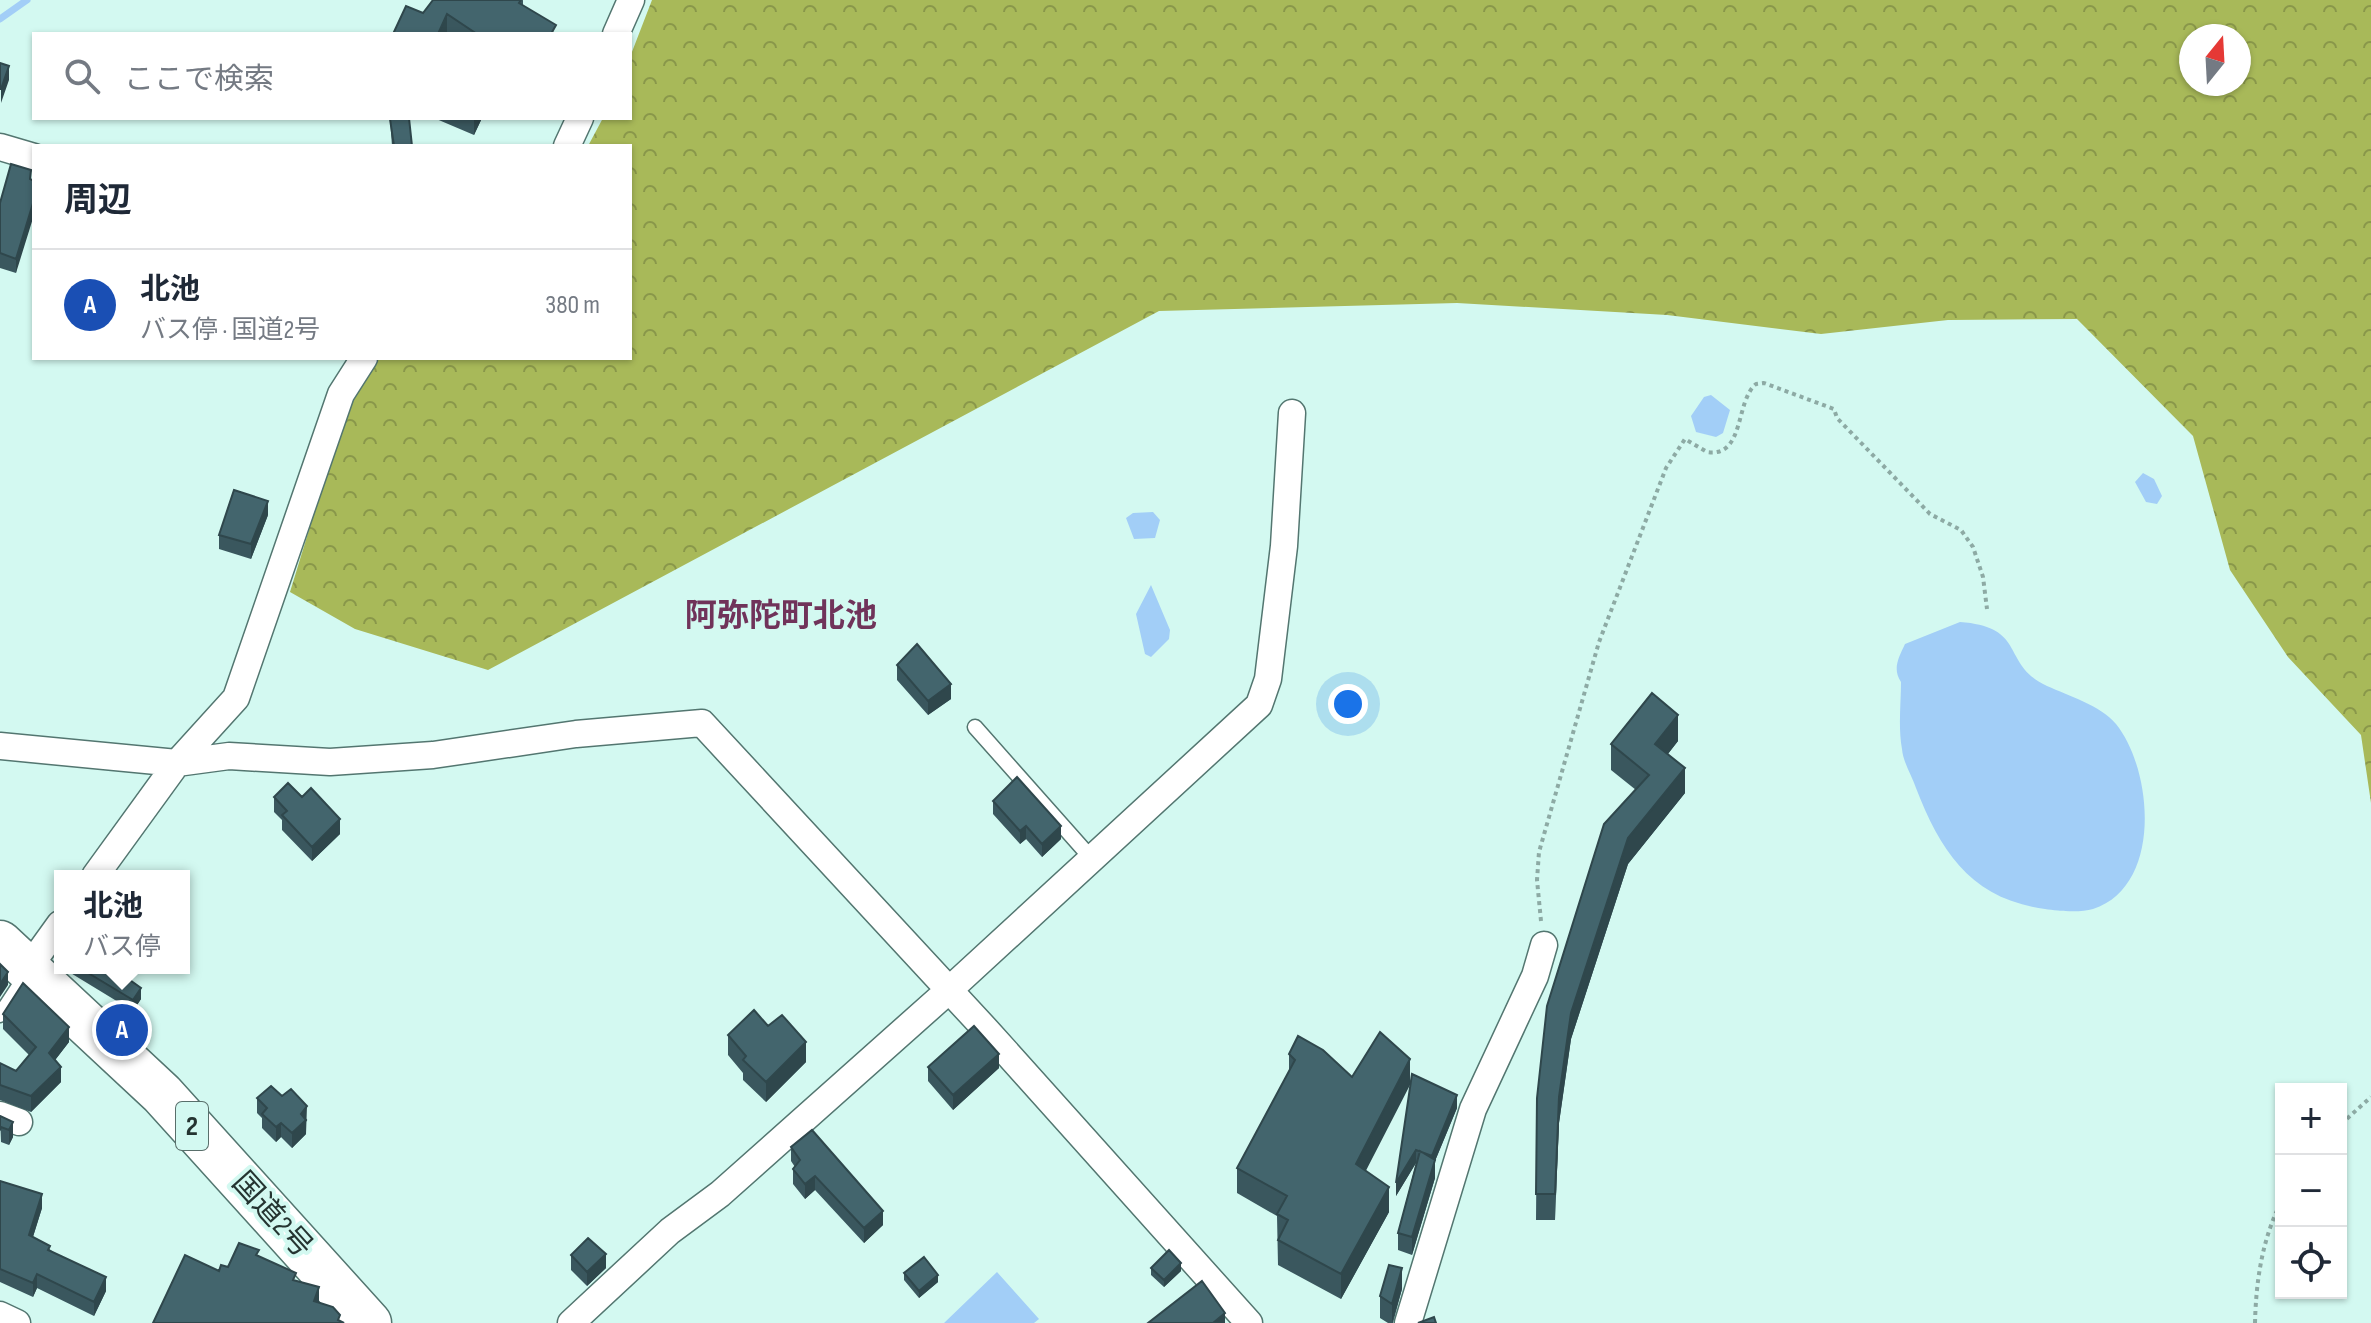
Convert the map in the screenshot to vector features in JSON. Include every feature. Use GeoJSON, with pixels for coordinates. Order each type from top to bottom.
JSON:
{"type":"FeatureCollection","features":[{"type":"Feature","properties":{"kind":"highway","name":"国道2号"},"geometry":{"type":"LineString","coordinates":[[17,963],[182,1116],[369,1323]]}},
{"type":"Feature","properties":{"kind":"street"},"geometry":{"type":"LineString","coordinates":[[617,32],[631,0]]}},
{"type":"Feature","properties":{"kind":"street"},"geometry":{"type":"LineString","coordinates":[[568,144],[579,120]]}},
{"type":"Feature","properties":{"kind":"street"},"geometry":{"type":"LineString","coordinates":[[0,147],[32,156]]}},
{"type":"Feature","properties":{"kind":"street"},"geometry":{"type":"LineString","coordinates":[[99,870],[177,763],[236,698],[341,394],[363,360]]}},
{"type":"Feature","properties":{"kind":"street"},"geometry":{"type":"LineString","coordinates":[[571,1323],[670,1231],[720,1194],[948,991],[1259,705],[1268,679],[1284,546],[1292,413]]}},
{"type":"Feature","properties":{"kind":"street"},"geometry":{"type":"LineString","coordinates":[[0,746],[177,763],[229,756],[330,762],[433,755],[576,734],[702,723],[1249,1323]]}},
{"type":"Feature","properties":{"kind":"street"},"geometry":{"type":"LineString","coordinates":[[17,963],[54,929]]}},
{"type":"Feature","properties":{"kind":"street"},"geometry":{"type":"LineString","coordinates":[[1408,1323],[1473,1109],[1535,976],[1544,945]]}},
{"type":"Feature","properties":{"kind":"street"},"geometry":{"type":"LineString","coordinates":[[0,1315],[17,1323]]}},
{"type":"Feature","properties":{"kind":"lane"},"geometry":{"type":"LineString","coordinates":[[975,727],[1092,859]]}},
{"type":"Feature","properties":{"kind":"lane"},"geometry":{"type":"LineString","coordinates":[[0,1015],[17,963]]}},
{"type":"Feature","properties":{"kind":"path"},"geometry":{"type":"LineString","coordinates":[[1544,945],[1537,880],[1539,852],[1587,679],[1621,583],[1677,448],[1685,439],[1707,452],[1724,449],[1734,438],[1743,401],[1756,384],[1764,383],[1834,409],[1837,418],[1930,514],[1961,530],[1973,547],[1983,577],[1987,609]]}},
{"type":"Feature","properties":{"kind":"path"},"geometry":{"type":"LineString","coordinates":[[2347,1119],[2371,1097]]}},
{"type":"Feature","properties":{"kind":"path"},"geometry":{"type":"LineString","coordinates":[[2255,1323],[2260,1268],[2269,1227],[2275,1214]]}},
{"type":"Feature","properties":{"kind":"green space"},"geometry":{"type":"Polygon","coordinates":[[[652,0],[2371,0],[2371,803],[2361,735],[2288,657],[2230,570],[2193,436],[2077,319],[1948,320],[1821,334],[1667,315],[1457,303],[1159,311],[488,670],[355,629],[290,592],[347,406],[377,360],[632,360],[632,144],[589,144],[602,120],[632,120],[632,52],[652,0]]]}},
{"type":"Feature","properties":{"kind":"water"},"geometry":{"type":"Polygon","coordinates":[[[1711,395],[1730,410],[1723,433],[1716,437],[1696,432],[1691,416],[1704,397],[1711,395]]]}},
{"type":"Feature","properties":{"kind":"water"},"geometry":{"type":"Polygon","coordinates":[[[2143,473],[2154,479],[2162,496],[2157,504],[2146,502],[2135,482],[2143,473]]]}},
{"type":"Feature","properties":{"kind":"water"},"geometry":{"type":"Polygon","coordinates":[[[1153,512],[1160,520],[1155,538],[1134,539],[1126,518],[1133,513],[1153,512]]]}},
{"type":"Feature","properties":{"kind":"water"},"geometry":{"type":"Polygon","coordinates":[[[1151,585],[1170,630],[1169,639],[1151,657],[1145,654],[1136,614],[1151,585]]]}},
{"type":"Feature","properties":{"kind":"water"},"geometry":{"type":"Polygon","coordinates":[[[1960,622],[1996,631],[2033,677],[2102,711],[2116,724],[2129,744],[2143,797],[2145,825],[2141,852],[2131,877],[2116,896],[2093,909],[2045,909],[1998,895],[1962,869],[1936,833],[1903,754],[1901,682],[1897,663],[1905,644],[1960,622]]]}},
{"type":"Feature","properties":{"kind":"water"},"geometry":{"type":"Polygon","coordinates":[[[997,1272],[1039,1319],[1034,1323],[944,1323],[997,1272]]]}},
{"type":"Feature","properties":{"kind":"building"},"geometry":{"type":"Polygon","coordinates":[[[433,0],[521,0],[519,3],[556,25],[552,32],[474,32],[447,14],[439,32],[394,32],[406,6],[423,13],[433,0]]]}},
{"type":"Feature","properties":{"kind":"building"},"geometry":{"type":"Polygon","coordinates":[[[0,63],[9,66],[1,89],[0,89],[0,63]]]}},
{"type":"Feature","properties":{"kind":"building"},"geometry":{"type":"Polygon","coordinates":[[[390,120],[409,120],[412,144],[394,144],[390,120]]]}},
{"type":"Feature","properties":{"kind":"building"},"geometry":{"type":"Polygon","coordinates":[[[11,164],[31,170],[32,207],[16,259],[0,253],[0,203],[11,164]]]}},
{"type":"Feature","properties":{"kind":"building"},"geometry":{"type":"Polygon","coordinates":[[[234,490],[268,501],[251,544],[219,535],[234,490]]]}},
{"type":"Feature","properties":{"kind":"building"},"geometry":{"type":"Polygon","coordinates":[[[917,644],[951,684],[928,701],[897,665],[917,644]]]}},
{"type":"Feature","properties":{"kind":"building"},"geometry":{"type":"Polygon","coordinates":[[[1652,693],[1678,715],[1655,744],[1685,768],[1628,838],[1571,1013],[1559,1097],[1555,1194],[1536,1194],[1537,1098],[1547,1006],[1604,824],[1649,775],[1611,744],[1652,693]]]}},
{"type":"Feature","properties":{"kind":"building"},"geometry":{"type":"Polygon","coordinates":[[[1017,777],[1061,826],[1042,844],[1026,826],[1020,831],[993,801],[1017,777]]]}},
{"type":"Feature","properties":{"kind":"building"},"geometry":{"type":"Polygon","coordinates":[[[288,783],[302,797],[311,788],[340,819],[312,847],[282,815],[287,811],[274,797],[288,783]]]}},
{"type":"Feature","properties":{"kind":"building"},"geometry":{"type":"Polygon","coordinates":[[[0,964],[8,972],[0,984],[0,964]]]}},
{"type":"Feature","properties":{"kind":"building"},"geometry":{"type":"Polygon","coordinates":[[[90,974],[121,974],[141,988],[133,1000],[90,974]]]}},
{"type":"Feature","properties":{"kind":"building"},"geometry":{"type":"Polygon","coordinates":[[[23,983],[69,1027],[49,1053],[61,1067],[31,1096],[0,1085],[0,1063],[16,1071],[36,1047],[3,1014],[23,983]]]}},
{"type":"Feature","properties":{"kind":"building"},"geometry":{"type":"Polygon","coordinates":[[[754,1010],[768,1026],[782,1015],[806,1042],[766,1082],[743,1060],[746,1056],[728,1035],[754,1010]]]}},
{"type":"Feature","properties":{"kind":"building"},"geometry":{"type":"Polygon","coordinates":[[[974,1026],[999,1054],[953,1095],[928,1067],[974,1026]]]}},
{"type":"Feature","properties":{"kind":"building"},"geometry":{"type":"Polygon","coordinates":[[[1380,1032],[1410,1059],[1356,1164],[1389,1187],[1341,1274],[1278,1240],[1288,1220],[1277,1214],[1287,1196],[1237,1168],[1295,1060],[1289,1054],[1298,1036],[1323,1050],[1352,1077],[1380,1032]]]}},
{"type":"Feature","properties":{"kind":"building"},"geometry":{"type":"Polygon","coordinates":[[[1412,1074],[1457,1095],[1432,1156],[1416,1150],[1396,1183],[1412,1074]]]}},
{"type":"Feature","properties":{"kind":"building"},"geometry":{"type":"Polygon","coordinates":[[[271,1086],[282,1096],[291,1089],[307,1106],[301,1114],[306,1120],[292,1133],[281,1123],[276,1127],[262,1114],[267,1108],[257,1098],[271,1086]]]}},
{"type":"Feature","properties":{"kind":"building"},"geometry":{"type":"Polygon","coordinates":[[[0,1116],[13,1122],[9,1130],[1,1127],[0,1130],[0,1116]]]}},
{"type":"Feature","properties":{"kind":"building"},"geometry":{"type":"Polygon","coordinates":[[[812,1130],[883,1211],[864,1228],[815,1176],[805,1184],[793,1169],[800,1160],[791,1147],[812,1130]]]}},
{"type":"Feature","properties":{"kind":"building"},"geometry":{"type":"Polygon","coordinates":[[[1420,1151],[1435,1160],[1412,1237],[1398,1233],[1420,1151]]]}},
{"type":"Feature","properties":{"kind":"building"},"geometry":{"type":"Polygon","coordinates":[[[0,1181],[42,1194],[29,1235],[50,1246],[48,1250],[106,1277],[94,1302],[37,1274],[33,1283],[0,1269],[0,1181]]]}},
{"type":"Feature","properties":{"kind":"building"},"geometry":{"type":"Polygon","coordinates":[[[588,1238],[606,1254],[587,1272],[571,1255],[588,1238]]]}},
{"type":"Feature","properties":{"kind":"building"},"geometry":{"type":"Polygon","coordinates":[[[239,1243],[259,1250],[256,1255],[296,1273],[293,1280],[319,1287],[314,1301],[333,1307],[340,1315],[338,1320],[344,1323],[153,1323],[185,1255],[219,1271],[221,1265],[228,1267],[239,1243]]]}},
{"type":"Feature","properties":{"kind":"building"},"geometry":{"type":"Polygon","coordinates":[[[1169,1250],[1181,1263],[1164,1280],[1151,1268],[1169,1250]]]}},
{"type":"Feature","properties":{"kind":"building"},"geometry":{"type":"Polygon","coordinates":[[[924,1257],[938,1275],[919,1291],[904,1273],[924,1257]]]}},
{"type":"Feature","properties":{"kind":"building"},"geometry":{"type":"Polygon","coordinates":[[[1389,1265],[1402,1268],[1392,1304],[1380,1296],[1389,1265]]]}},
{"type":"Feature","properties":{"kind":"building"},"geometry":{"type":"Polygon","coordinates":[[[1202,1281],[1225,1313],[1213,1323],[1148,1323],[1202,1281]]]}},
{"type":"Feature","properties":{"kind":"building"},"geometry":{"type":"Polygon","coordinates":[[[1434,1317],[1436,1323],[1418,1323],[1434,1317]]]}},
{"type":"Feature","properties":{"kind":"waterway"},"geometry":{"type":"LineString","coordinates":[[0,19],[27,0]]}},
{"type":"Feature","properties":{"kind":"place","name":"北池"},"geometry":{"type":"Point","coordinates":[122,1030]}},
{"type":"Feature","properties":{"kind":"district","name":"阿弥陀町北池"},"geometry":{"type":"Point","coordinates":[781,616]}}]}
